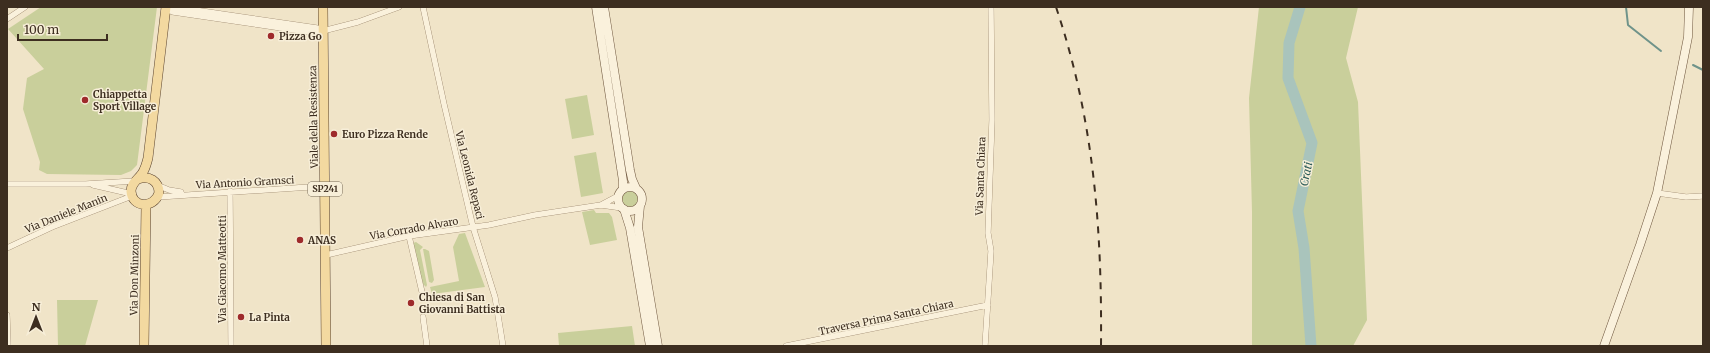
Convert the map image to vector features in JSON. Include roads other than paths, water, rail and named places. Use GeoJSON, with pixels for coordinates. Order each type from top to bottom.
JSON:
{"type":"FeatureCollection","features":[{"type":"Feature","properties":{"kind":"main road","name":"SP241"},"geometry":{"type":"LineString","coordinates":[[323,7],[323,31]]}},
{"type":"Feature","properties":{"kind":"main road"},"geometry":{"type":"LineString","coordinates":[[137,180],[146,177],[151,178],[158,185],[158,197],[153,202],[146,205],[138,203],[132,195],[132,187],[137,180],[144,171],[148,158],[166,8]]}},
{"type":"Feature","properties":{"kind":"main road","name":"Viale della Resistenza"},"geometry":{"type":"LineString","coordinates":[[323,31],[326,346]]}},
{"type":"Feature","properties":{"kind":"main road","name":"Via Don Minzoni"},"geometry":{"type":"LineString","coordinates":[[144,346],[146,205]]}},
{"type":"Feature","properties":{"kind":"street"},"geometry":{"type":"LineString","coordinates":[[7,20],[25,7]]}},
{"type":"Feature","properties":{"kind":"street"},"geometry":{"type":"LineString","coordinates":[[166,8],[174,7],[256,22],[317,28],[323,31],[358,22],[399,7]]}},
{"type":"Feature","properties":{"kind":"street","name":"Via Leonida Repaci"},"geometry":{"type":"LineString","coordinates":[[424,7],[444,104],[473,227],[495,297],[503,346]]}},
{"type":"Feature","properties":{"kind":"street"},"geometry":{"type":"LineString","coordinates":[[596,7],[623,181],[619,204],[623,208],[630,228],[650,346]]}},
{"type":"Feature","properties":{"kind":"street"},"geometry":{"type":"LineString","coordinates":[[604,7],[630,170],[636,188],[641,194],[642,202],[640,206],[638,227],[658,346]]}},
{"type":"Feature","properties":{"kind":"street","name":"Via Santa Chiara"},"geometry":{"type":"LineString","coordinates":[[985,346],[991,251],[988,233],[992,98],[991,7]]}},
{"type":"Feature","properties":{"kind":"street"},"geometry":{"type":"LineString","coordinates":[[1604,346],[1645,232],[1657,193],[1688,37],[1689,7]]}},
{"type":"Feature","properties":{"kind":"street"},"geometry":{"type":"LineString","coordinates":[[7,184],[86,184],[137,180]]}},
{"type":"Feature","properties":{"kind":"street"},"geometry":{"type":"LineString","coordinates":[[86,184],[132,195]]}},
{"type":"Feature","properties":{"kind":"street","name":"Via Antonio Gramsci"},"geometry":{"type":"LineString","coordinates":[[158,185],[169,190],[189,194]]}},
{"type":"Feature","properties":{"kind":"street","name":"Via Antonio Gramsci"},"geometry":{"type":"LineString","coordinates":[[158,197],[230,191],[325,186]]}},
{"type":"Feature","properties":{"kind":"street"},"geometry":{"type":"LineString","coordinates":[[620,193],[629,187],[636,188]]}},
{"type":"Feature","properties":{"kind":"street","name":"Via Giacomo Matteotti"},"geometry":{"type":"LineString","coordinates":[[230,191],[231,346]]}},
{"type":"Feature","properties":{"kind":"street","name":"Via Corrado Alvaro"},"geometry":{"type":"LineString","coordinates":[[601,204],[620,193]]}},
{"type":"Feature","properties":{"kind":"street"},"geometry":{"type":"LineString","coordinates":[[1657,193],[1703,196]]}},
{"type":"Feature","properties":{"kind":"street","name":"Via Daniele Manin"},"geometry":{"type":"LineString","coordinates":[[7,248],[52,227],[132,195]]}},
{"type":"Feature","properties":{"kind":"street","name":"Via Corrado Alvaro"},"geometry":{"type":"LineString","coordinates":[[326,255],[409,236],[489,225],[535,214],[601,204],[623,208]]}},
{"type":"Feature","properties":{"kind":"street"},"geometry":{"type":"LineString","coordinates":[[623,208],[634,210],[640,206]]}},
{"type":"Feature","properties":{"kind":"street"},"geometry":{"type":"LineString","coordinates":[[409,236],[422,292]]}},
{"type":"Feature","properties":{"kind":"street","name":"Traversa Prima Santa Chiara"},"geometry":{"type":"LineString","coordinates":[[786,346],[988,305]]}},
{"type":"Feature","properties":{"kind":"street"},"geometry":{"type":"LineString","coordinates":[[7,315],[8,346]]}},
{"type":"Feature","properties":{"kind":"street"},"geometry":{"type":"LineString","coordinates":[[423,317],[427,346]]}},
{"type":"Feature","properties":{"kind":"waterway","name":"Crati"},"geometry":{"type":"LineString","coordinates":[[1300,7],[1289,43],[1288,78],[1312,143],[1298,211],[1304,248],[1311,346]]}},
{"type":"Feature","properties":{"kind":"waterway"},"geometry":{"type":"LineString","coordinates":[[1626,7],[1628,25],[1661,51]]}},
{"type":"Feature","properties":{"kind":"waterway"},"geometry":{"type":"LineString","coordinates":[[1693,65],[1703,70]]}},
{"type":"Feature","properties":{"kind":"railway"},"geometry":{"type":"LineString","coordinates":[[1056,7],[1069,49],[1079,91],[1093,175],[1100,259],[1101,346]]}},
{"type":"Feature","properties":{"kind":"place","name":"Pizza Go"},"geometry":{"type":"Point","coordinates":[271,36]}},
{"type":"Feature","properties":{"kind":"place","name":"Chiappetta Sport Village"},"geometry":{"type":"Point","coordinates":[85,100]}},
{"type":"Feature","properties":{"kind":"place","name":"Euro Pizza Rende"},"geometry":{"type":"Point","coordinates":[334,134]}},
{"type":"Feature","properties":{"kind":"place","name":"ANAS"},"geometry":{"type":"Point","coordinates":[300,240]}},
{"type":"Feature","properties":{"kind":"place","name":"Chiesa di San Giovanni Battista"},"geometry":{"type":"Point","coordinates":[411,303]}},
{"type":"Feature","properties":{"kind":"place","name":"La Pinta"},"geometry":{"type":"Point","coordinates":[241,317]}}]}
